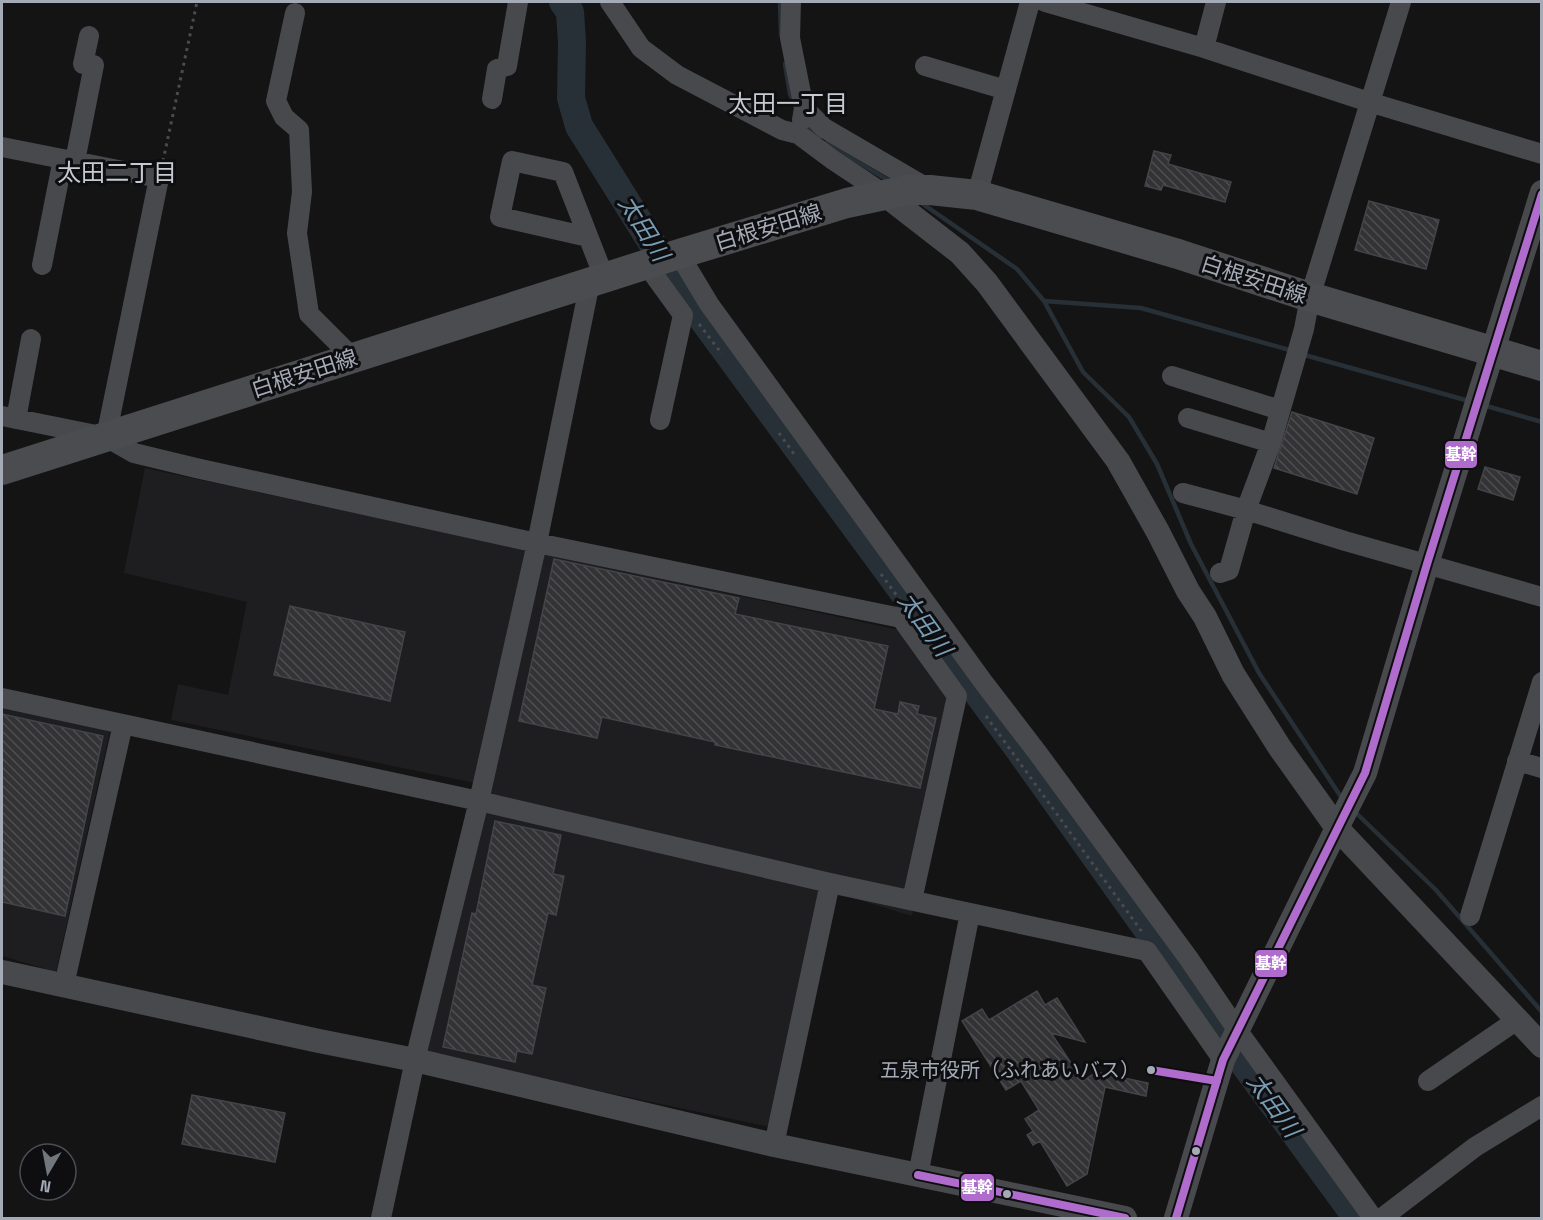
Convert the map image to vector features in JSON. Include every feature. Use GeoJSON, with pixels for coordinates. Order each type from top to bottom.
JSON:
{"type":"FeatureCollection","features":[{"type":"Feature","properties":{"kind":"main road","name":"白根安田線"},"geometry":{"type":"LineString","coordinates":[[2,470],[597,279],[847,203],[908,190],[977,195],[1542,366]]}},
{"type":"Feature","properties":{"kind":"street"},"geometry":{"type":"LineString","coordinates":[[492,99],[497,69],[507,66],[518,2]]}},
{"type":"Feature","properties":{"kind":"street"},"geometry":{"type":"LineString","coordinates":[[607,2],[641,48],[677,75],[782,130],[798,134],[884,194],[960,253],[987,283],[1118,461],[1188,591],[1205,617],[1233,674],[1280,748],[1337,828],[1542,1046]]}},
{"type":"Feature","properties":{"kind":"street"},"geometry":{"type":"LineString","coordinates":[[791,2],[790,38],[804,108],[798,134]]}},
{"type":"Feature","properties":{"kind":"street"},"geometry":{"type":"LineString","coordinates":[[977,195],[1030,2]]}},
{"type":"Feature","properties":{"kind":"street"},"geometry":{"type":"LineString","coordinates":[[1044,2],[1204,48],[1369,102],[1542,154]]}},
{"type":"Feature","properties":{"kind":"street"},"geometry":{"type":"LineString","coordinates":[[1204,48],[1216,2]]}},
{"type":"Feature","properties":{"kind":"street"},"geometry":{"type":"LineString","coordinates":[[1220,573],[1229,570],[1246,510],[1271,443],[1304,329],[1310,297],[1401,2]]}},
{"type":"Feature","properties":{"kind":"street"},"geometry":{"type":"LineString","coordinates":[[295,13],[276,101],[284,117],[298,130],[302,192],[297,233],[309,314],[353,358]]}},
{"type":"Feature","properties":{"kind":"street"},"geometry":{"type":"LineString","coordinates":[[42,265],[94,65],[83,64],[89,36]]}},
{"type":"Feature","properties":{"kind":"street"},"geometry":{"type":"LineString","coordinates":[[925,66],[1006,90]]}},
{"type":"Feature","properties":{"kind":"street"},"geometry":{"type":"LineString","coordinates":[[804,108],[824,128],[930,190]]}},
{"type":"Feature","properties":{"kind":"street"},"geometry":{"type":"LineString","coordinates":[[2,147],[159,178],[106,437]]}},
{"type":"Feature","properties":{"kind":"street"},"geometry":{"type":"LineString","coordinates":[[381,1218],[415,1060],[479,801],[597,279],[588,237],[563,172],[512,161],[500,217],[588,237]]}},
{"type":"Feature","properties":{"kind":"street"},"geometry":{"type":"LineString","coordinates":[[1176,1218],[1220,1071],[1365,773],[1542,192]]}},
{"type":"Feature","properties":{"kind":"street"},"geometry":{"type":"LineString","coordinates":[[679,254],[716,314],[984,683],[1189,959],[1372,1218]]}},
{"type":"Feature","properties":{"kind":"street"},"geometry":{"type":"LineString","coordinates":[[646,264],[682,315],[660,420]]}},
{"type":"Feature","properties":{"kind":"street"},"geometry":{"type":"LineString","coordinates":[[31,339],[9,417],[106,437],[135,453],[196,468],[537,543],[901,618],[957,696],[912,900]]}},
{"type":"Feature","properties":{"kind":"street"},"geometry":{"type":"LineString","coordinates":[[1172,376],[1280,410]]}},
{"type":"Feature","properties":{"kind":"street"},"geometry":{"type":"LineString","coordinates":[[1188,418],[1271,443]]}},
{"type":"Feature","properties":{"kind":"street"},"geometry":{"type":"LineString","coordinates":[[1183,493],[1542,597]]}},
{"type":"Feature","properties":{"kind":"street"},"geometry":{"type":"LineString","coordinates":[[1470,916],[1542,682]]}},
{"type":"Feature","properties":{"kind":"street"},"geometry":{"type":"LineString","coordinates":[[2,698],[479,801],[830,883],[1147,951],[1220,1071]]}},
{"type":"Feature","properties":{"kind":"street"},"geometry":{"type":"LineString","coordinates":[[64,985],[123,724]]}},
{"type":"Feature","properties":{"kind":"street"},"geometry":{"type":"LineString","coordinates":[[1517,761],[1542,768]]}},
{"type":"Feature","properties":{"kind":"street"},"geometry":{"type":"LineString","coordinates":[[774,1145],[830,883]]}},
{"type":"Feature","properties":{"kind":"street"},"geometry":{"type":"LineString","coordinates":[[918,1175],[970,913]]}},
{"type":"Feature","properties":{"kind":"street"},"geometry":{"type":"LineString","coordinates":[[2,972],[415,1060],[774,1145],[1125,1218]]}},
{"type":"Feature","properties":{"kind":"street"},"geometry":{"type":"LineString","coordinates":[[1428,1081],[1517,1020]]}},
{"type":"Feature","properties":{"kind":"street"},"geometry":{"type":"LineString","coordinates":[[1382,1218],[1475,1147],[1542,1106]]}},
{"type":"Feature","properties":{"kind":"lane"},"geometry":{"type":"LineString","coordinates":[[1151,1070],[1220,1071]]}},
{"type":"Feature","properties":{"kind":"path"},"geometry":{"type":"LineString","coordinates":[[159,178],[197,2]]}},
{"type":"Feature","properties":{"kind":"shaded area"},"geometry":{"type":"Polygon","coordinates":[[[145,468],[904,631],[953,695],[912,916],[823,889],[770,1127],[415,1052],[475,783],[171,720],[178,684],[228,695],[247,602],[124,573],[145,468]]]}},
{"type":"Feature","properties":{"kind":"shaded area"},"geometry":{"type":"Polygon","coordinates":[[[2,708],[110,731],[56,972],[2,956],[2,708]]]}},
{"type":"Feature","properties":{"kind":"building"},"geometry":{"type":"Polygon","coordinates":[[[1154,151],[1171,155],[1168,164],[1231,182],[1225,202],[1163,185],[1161,190],[1145,186],[1154,151]]]}},
{"type":"Feature","properties":{"kind":"building"},"geometry":{"type":"Polygon","coordinates":[[[1369,201],[1439,220],[1426,269],[1355,250],[1369,201]]]}},
{"type":"Feature","properties":{"kind":"building"},"geometry":{"type":"Polygon","coordinates":[[[1292,412],[1374,438],[1357,494],[1274,468],[1292,412]]]}},
{"type":"Feature","properties":{"kind":"building"},"geometry":{"type":"Polygon","coordinates":[[[1485,467],[1520,477],[1513,500],[1478,489],[1485,467]]]}},
{"type":"Feature","properties":{"kind":"building"},"geometry":{"type":"Polygon","coordinates":[[[554,559],[739,598],[735,614],[888,646],[874,709],[898,714],[900,702],[919,706],[917,714],[936,718],[920,788],[715,745],[715,742],[602,717],[597,738],[519,721],[554,559]]]}},
{"type":"Feature","properties":{"kind":"building"},"geometry":{"type":"Polygon","coordinates":[[[290,606],[405,632],[390,701],[274,675],[290,606]]]}},
{"type":"Feature","properties":{"kind":"building"},"geometry":{"type":"Polygon","coordinates":[[[2,714],[103,736],[65,916],[2,902],[2,714]]]}},
{"type":"Feature","properties":{"kind":"building"},"geometry":{"type":"Polygon","coordinates":[[[495,821],[561,835],[553,874],[564,876],[556,915],[548,913],[532,985],[546,988],[532,1054],[517,1051],[515,1062],[443,1047],[472,913],[476,914],[495,821]]]}},
{"type":"Feature","properties":{"kind":"building"},"geometry":{"type":"Polygon","coordinates":[[[1037,991],[1045,1005],[1057,998],[1085,1042],[1051,1033],[1083,1081],[1096,1072],[1148,1083],[1146,1096],[1105,1087],[1087,1174],[1067,1186],[1040,1141],[1033,1145],[1027,1135],[1033,1131],[1025,1119],[1039,1110],[1021,1081],[1006,1090],[962,1021],[982,1009],[989,1020],[1037,991]]]}},
{"type":"Feature","properties":{"kind":"building"},"geometry":{"type":"Polygon","coordinates":[[[192,1095],[285,1113],[275,1162],[182,1144],[192,1095]]]}},
{"type":"Feature","properties":{"kind":"waterway","name":"太田川"},"geometry":{"type":"LineString","coordinates":[[563,2],[570,12],[571,98],[579,126],[684,294],[1020,751],[1211,1019],[1357,1218]]}},
{"type":"Feature","properties":{"kind":"waterway"},"geometry":{"type":"LineString","coordinates":[[780,2],[781,35]]}},
{"type":"Feature","properties":{"kind":"waterway"},"geometry":{"type":"LineString","coordinates":[[785,64],[790,94],[794,102]]}},
{"type":"Feature","properties":{"kind":"waterway"},"geometry":{"type":"LineString","coordinates":[[804,123],[819,138]]}},
{"type":"Feature","properties":{"kind":"waterway"},"geometry":{"type":"LineString","coordinates":[[826,143],[891,182]]}},
{"type":"Feature","properties":{"kind":"waterway"},"geometry":{"type":"LineString","coordinates":[[920,202],[1017,269],[1044,301],[1083,372],[1129,417],[1157,464],[1191,544],[1259,673],[1343,800]]}},
{"type":"Feature","properties":{"kind":"waterway"},"geometry":{"type":"LineString","coordinates":[[1044,301],[1141,308],[1293,351]]}},
{"type":"Feature","properties":{"kind":"waterway"},"geometry":{"type":"LineString","coordinates":[[1301,354],[1469,401]]}},
{"type":"Feature","properties":{"kind":"waterway"},"geometry":{"type":"LineString","coordinates":[[1483,405],[1542,422]]}},
{"type":"Feature","properties":{"kind":"waterway"},"geometry":{"type":"LineString","coordinates":[[1353,810],[1436,890],[1542,1012]]}},
{"type":"Feature","properties":{"kind":"transit line","name":"基幹"},"geometry":{"type":"LineString","coordinates":[[1176,1218],[1223,1060],[1365,773],[1427,564],[1542,194]]}},
{"type":"Feature","properties":{"kind":"transit line","name":"基幹"},"geometry":{"type":"LineString","coordinates":[[1151,1070],[1217,1081]]}},
{"type":"Feature","properties":{"kind":"transit line","name":"基幹"},"geometry":{"type":"LineString","coordinates":[[918,1175],[1125,1218]]}},
{"type":"Feature","properties":{"kind":"place","name":"五泉市役所（ふれあいバス）"},"geometry":{"type":"Point","coordinates":[1151,1070]}},
{"type":"Feature","properties":{"kind":"district","name":"太田一丁目"},"geometry":{"type":"Point","coordinates":[788,103]}},
{"type":"Feature","properties":{"kind":"district","name":"太田二丁目"},"geometry":{"type":"Point","coordinates":[117,172]}}]}
